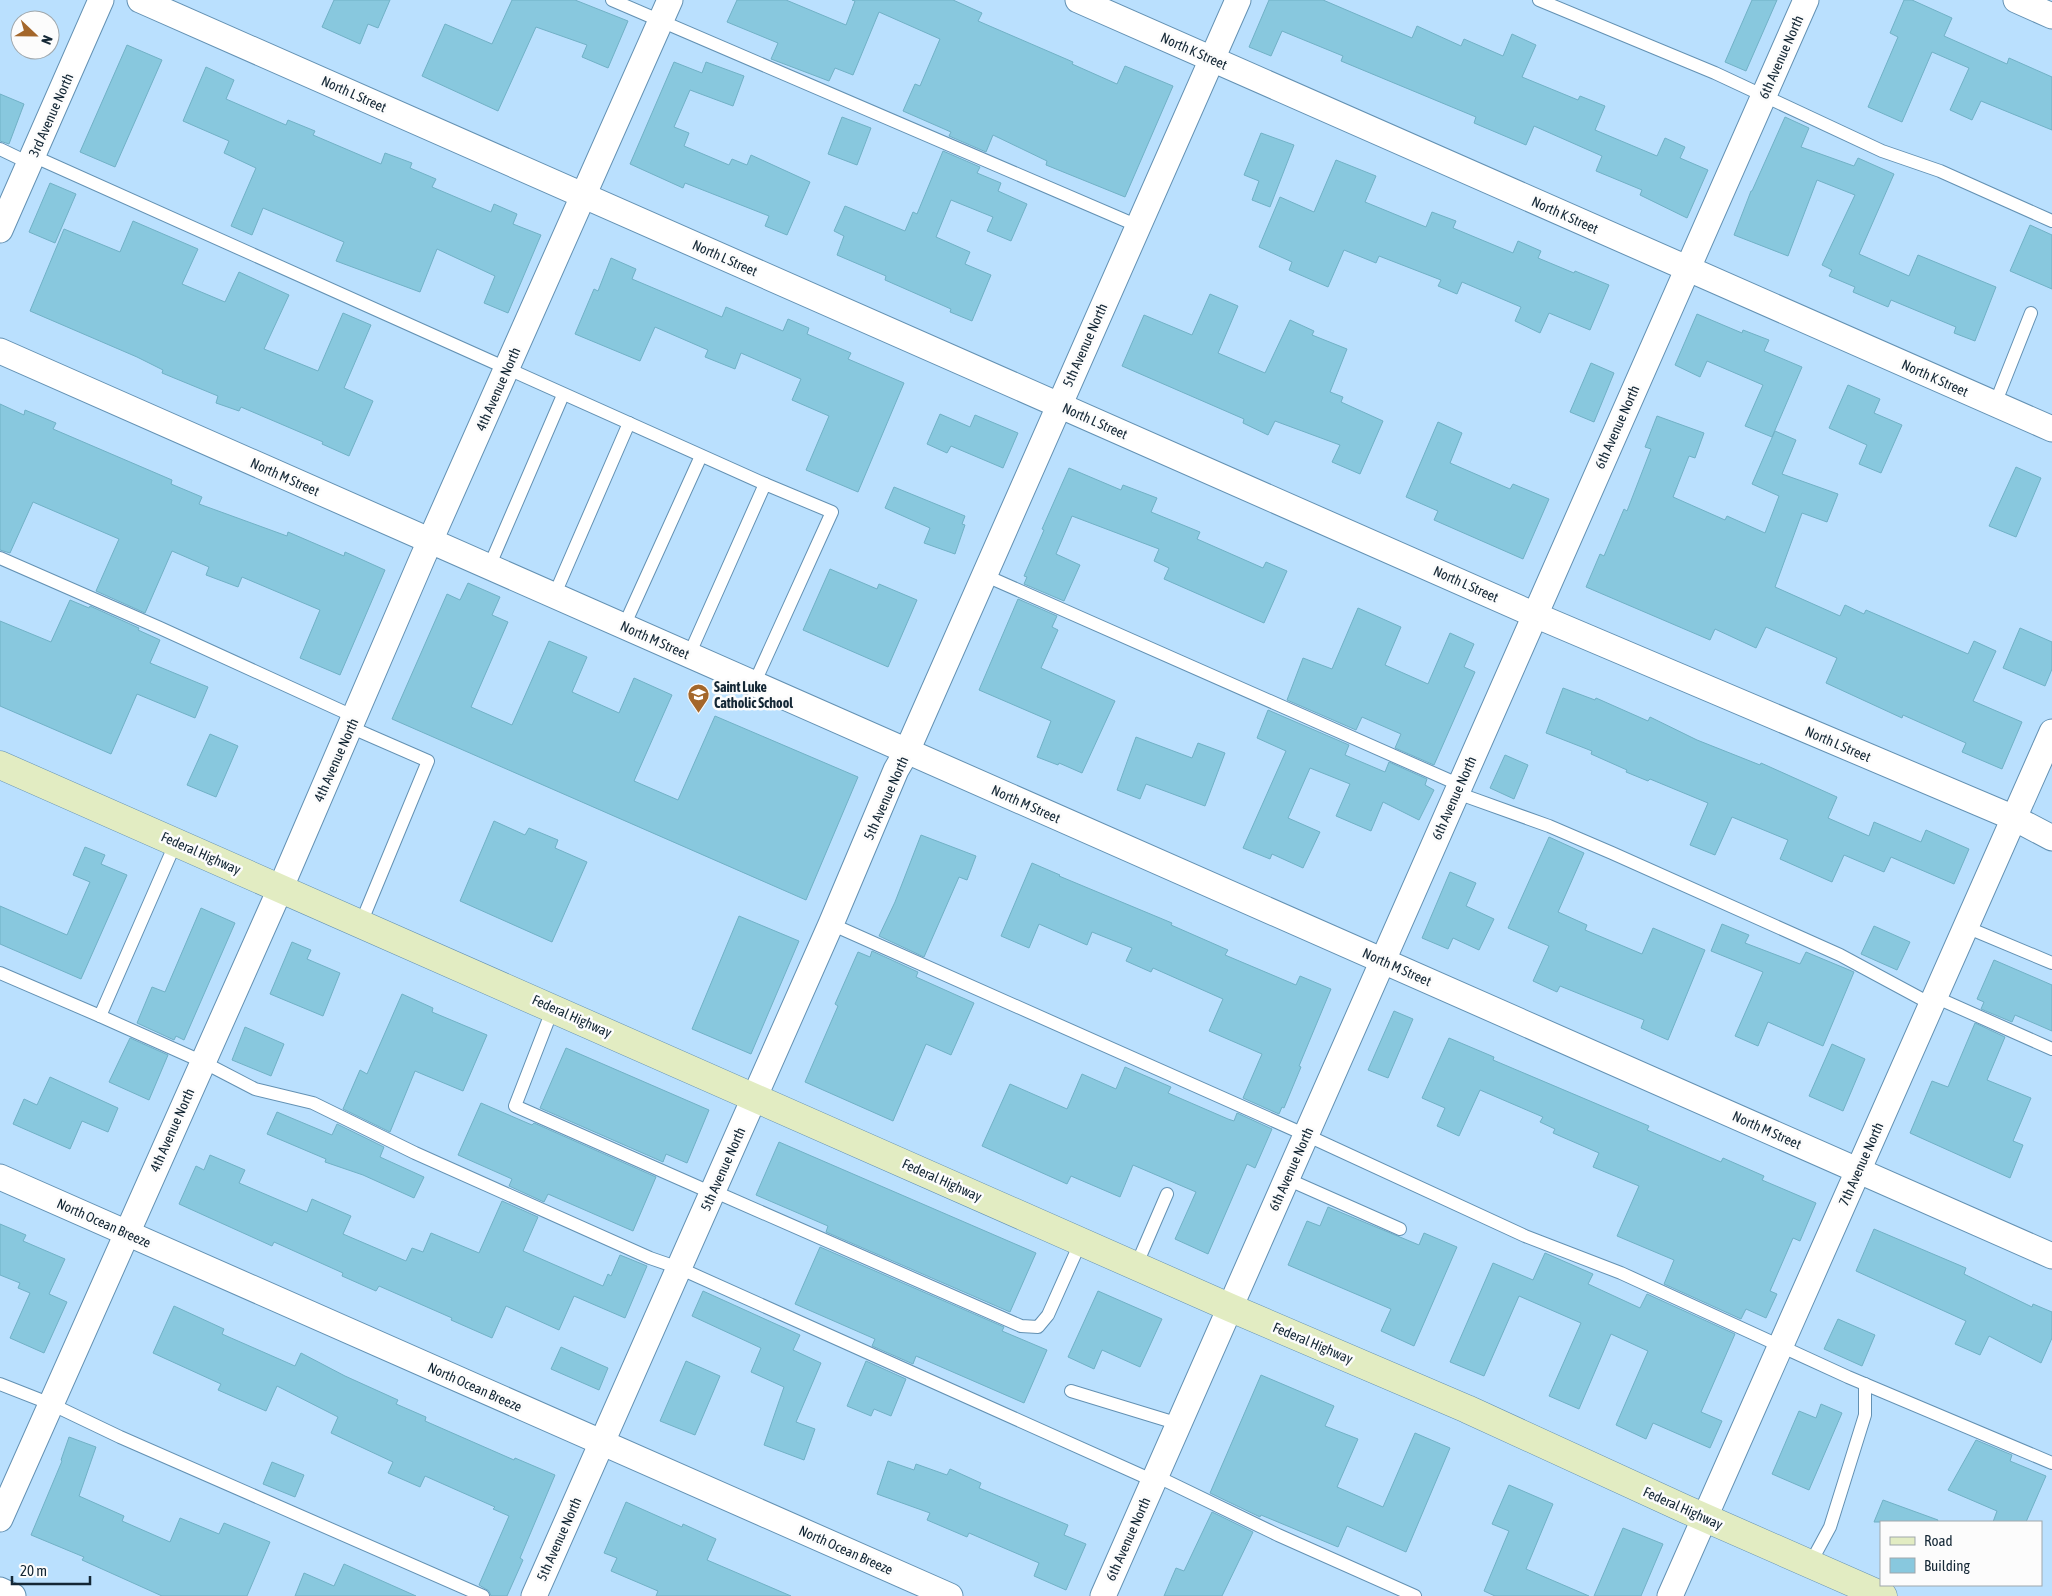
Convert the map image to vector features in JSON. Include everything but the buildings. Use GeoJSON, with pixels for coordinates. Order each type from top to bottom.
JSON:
{"type":"FeatureCollection","features":[{"type":"Feature","properties":{"kind":"main road","name":"Federal Highway"},"geometry":{"type":"LineString","coordinates":[[0,765],[281,887],[1231,1308],[1467,1409],[1705,1518],[1884,1596]]}},
{"type":"Feature","properties":{"kind":"street","name":"3rd Avenue North"},"geometry":{"type":"LineString","coordinates":[[0,230],[101,0]]}},
{"type":"Feature","properties":{"kind":"street","name":"North L Street"},"geometry":{"type":"LineString","coordinates":[[140,0],[1535,615],[2014,818],[2052,838]]}},
{"type":"Feature","properties":{"kind":"street","name":"North K Street"},"geometry":{"type":"LineString","coordinates":[[1078,0],[2052,430]]}},
{"type":"Feature","properties":{"kind":"street","name":"5th Avenue North"},"geometry":{"type":"LineString","coordinates":[[534,1596],[831,924],[896,770],[907,751],[1238,0]]}},
{"type":"Feature","properties":{"kind":"street","name":"6th Avenue North"},"geometry":{"type":"LineString","coordinates":[[1102,1596],[1231,1308],[1806,0]]}},
{"type":"Feature","properties":{"kind":"street"},"geometry":{"type":"LineString","coordinates":[[2016,0],[2052,16]]}},
{"type":"Feature","properties":{"kind":"street","name":"4th Avenue North"},"geometry":{"type":"LineString","coordinates":[[0,1519],[281,887],[431,541],[665,11]]}},
{"type":"Feature","properties":{"kind":"street","name":"North M Street"},"geometry":{"type":"LineString","coordinates":[[0,352],[2052,1256]]}},
{"type":"Feature","properties":{"kind":"street","name":"7th Avenue North"},"geometry":{"type":"LineString","coordinates":[[1670,1596],[2052,732]]}},
{"type":"Feature","properties":{"kind":"street","name":"North Ocean Breeze"},"geometry":{"type":"LineString","coordinates":[[0,1178],[950,1596]]}},
{"type":"Feature","properties":{"kind":"street"},"geometry":{"type":"LineString","coordinates":[[0,1590],[13,1596]]}},
{"type":"Feature","properties":{"kind":"lane"},"geometry":{"type":"LineString","coordinates":[[612,0],[665,11],[1138,226]]}},
{"type":"Feature","properties":{"kind":"lane"},"geometry":{"type":"LineString","coordinates":[[1539,0],[1714,73],[1882,152],[1940,171],[2052,221]]}},
{"type":"Feature","properties":{"kind":"lane"},"geometry":{"type":"LineString","coordinates":[[0,150],[31,160],[832,512],[754,684]]}},
{"type":"Feature","properties":{"kind":"lane"},"geometry":{"type":"LineString","coordinates":[[1995,404],[2032,313]]}},
{"type":"Feature","properties":{"kind":"lane"},"geometry":{"type":"LineString","coordinates":[[489,567],[564,395]]}},
{"type":"Feature","properties":{"kind":"lane"},"geometry":{"type":"LineString","coordinates":[[554,596],[629,423]]}},
{"type":"Feature","properties":{"kind":"lane"},"geometry":{"type":"LineString","coordinates":[[624,626],[701,456]]}},
{"type":"Feature","properties":{"kind":"lane"},"geometry":{"type":"LineString","coordinates":[[689,655],[765,484]]}},
{"type":"Feature","properties":{"kind":"lane"},"geometry":{"type":"LineString","coordinates":[[0,558],[160,628],[428,761],[362,923]]}},
{"type":"Feature","properties":{"kind":"lane"},"geometry":{"type":"LineString","coordinates":[[984,576],[1458,789],[1612,853],[1840,955],[1933,1000],[2052,1049]]}},
{"type":"Feature","properties":{"kind":"lane"},"geometry":{"type":"LineString","coordinates":[[100,1016],[176,842]]}},
{"type":"Feature","properties":{"kind":"lane"},"geometry":{"type":"LineString","coordinates":[[831,924],[1306,1135],[1525,1236],[1621,1273],[1865,1384],[2052,1463]]}},
{"type":"Feature","properties":{"kind":"lane"},"geometry":{"type":"LineString","coordinates":[[1966,927],[2052,963]]}},
{"type":"Feature","properties":{"kind":"lane"},"geometry":{"type":"LineString","coordinates":[[0,973],[100,1016],[255,1088],[313,1103],[415,1152],[650,1258],[679,1268],[1155,1478],[1415,1596]]}},
{"type":"Feature","properties":{"kind":"lane"},"geometry":{"type":"LineString","coordinates":[[553,1008],[515,1106],[1021,1326],[1038,1327],[1048,1315],[1080,1241]]}},
{"type":"Feature","properties":{"kind":"lane"},"geometry":{"type":"LineString","coordinates":[[1287,1179],[1400,1229]]}},
{"type":"Feature","properties":{"kind":"lane"},"geometry":{"type":"LineString","coordinates":[[1136,1266],[1166,1194]]}},
{"type":"Feature","properties":{"kind":"lane"},"geometry":{"type":"LineString","coordinates":[[0,1384],[51,1404],[120,1437],[483,1596]]}},
{"type":"Feature","properties":{"kind":"lane"},"geometry":{"type":"LineString","coordinates":[[1810,1564],[1830,1527],[1860,1432],[1865,1415],[1865,1384]]}},
{"type":"Feature","properties":{"kind":"lane"},"geometry":{"type":"LineString","coordinates":[[1071,1391],[1179,1424]]}},
{"type":"Feature","properties":{"kind":"place","name":"Saint Luke Catholic School"},"geometry":{"type":"Point","coordinates":[698,714]}}]}
